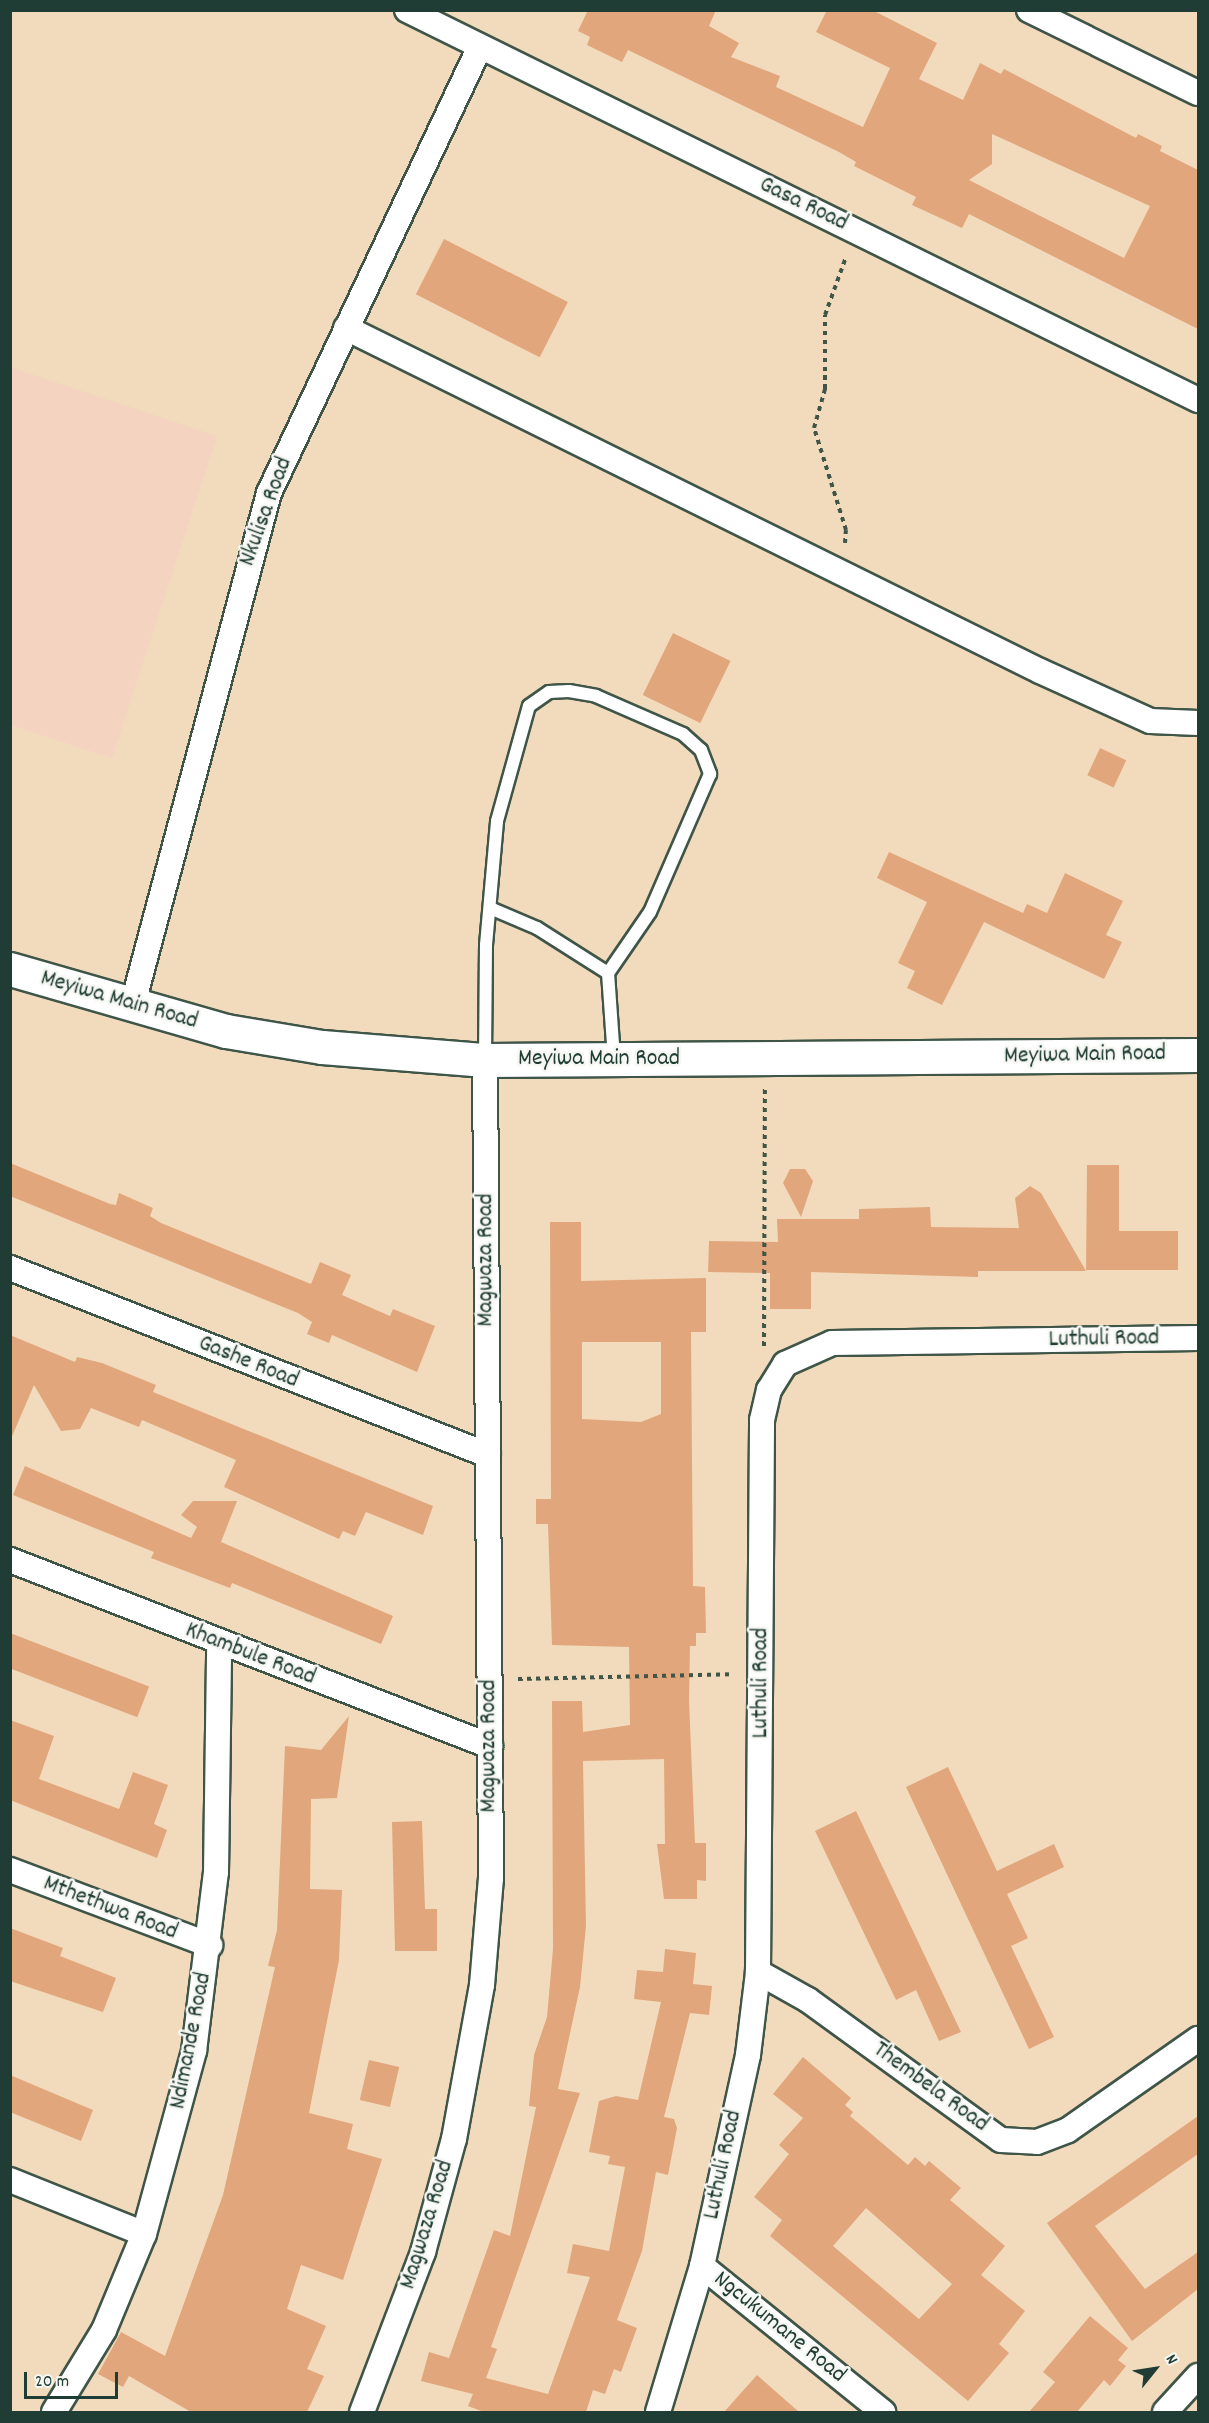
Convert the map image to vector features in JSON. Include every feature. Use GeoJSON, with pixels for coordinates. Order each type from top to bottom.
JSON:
{"type":"FeatureCollection","features":[{"type":"Feature","properties":{"kind":"street","name":"Gasa Road"},"geometry":{"type":"LineString","coordinates":[[406,10],[1198,400]]}},
{"type":"Feature","properties":{"kind":"street"},"geometry":{"type":"LineString","coordinates":[[1029,10],[1198,93]]}},
{"type":"Feature","properties":{"kind":"street","name":"Nkulisa Road"},"geometry":{"type":"LineString","coordinates":[[132,1007],[249,555],[269,493],[480,46]]}},
{"type":"Feature","properties":{"kind":"street"},"geometry":{"type":"LineString","coordinates":[[346,328],[839,573],[1150,721],[1198,723]]}},
{"type":"Feature","properties":{"kind":"street","name":"Meyiwa Main Road"},"geometry":{"type":"LineString","coordinates":[[10,969],[132,1007],[322,1047],[485,1060],[1198,1054]]}},
{"type":"Feature","properties":{"kind":"street","name":"Magwaza Road"},"geometry":{"type":"LineString","coordinates":[[362,2412],[423,2252],[454,2139],[482,1985],[491,1878],[485,1060]]}},
{"type":"Feature","properties":{"kind":"street","name":"Gashe Road"},"geometry":{"type":"LineString","coordinates":[[10,1268],[488,1455]]}},
{"type":"Feature","properties":{"kind":"street","name":"Luthuli Road"},"geometry":{"type":"LineString","coordinates":[[658,2412],[702,2266],[748,2055],[758,1972],[762,1674],[762,1420],[769,1390],[785,1364],[832,1343],[1198,1338]]}},
{"type":"Feature","properties":{"kind":"street","name":"Khambule Road"},"geometry":{"type":"LineString","coordinates":[[10,1560],[219,1643],[490,1746]]}},
{"type":"Feature","properties":{"kind":"street","name":"Ndimande Road"},"geometry":{"type":"LineString","coordinates":[[54,2412],[104,2330],[144,2234],[194,2051],[210,1945],[219,1643]]}},
{"type":"Feature","properties":{"kind":"street","name":"Mthethwa Road"},"geometry":{"type":"LineString","coordinates":[[10,1870],[210,1945]]}},
{"type":"Feature","properties":{"kind":"street","name":"Thembela Road"},"geometry":{"type":"LineString","coordinates":[[758,1972],[808,2000],[1001,2140],[1037,2142],[1068,2130],[1198,2039]]}},
{"type":"Feature","properties":{"kind":"street"},"geometry":{"type":"LineString","coordinates":[[10,2180],[144,2234]]}},
{"type":"Feature","properties":{"kind":"street","name":"Ngcukumane Road"},"geometry":{"type":"LineString","coordinates":[[702,2266],[883,2412]]}},
{"type":"Feature","properties":{"kind":"street"},"geometry":{"type":"LineString","coordinates":[[1165,2412],[1198,2376]]}},
{"type":"Feature","properties":{"kind":"lane"},"geometry":{"type":"LineString","coordinates":[[485,1060],[490,908],[497,821],[522,725],[538,697],[569,691],[596,696],[683,734],[701,750],[709,786],[650,912],[608,973],[614,1059]]}},
{"type":"Feature","properties":{"kind":"lane"},"geometry":{"type":"LineString","coordinates":[[490,908],[537,928],[608,973]]}},
{"type":"Feature","properties":{"kind":"path"},"geometry":{"type":"LineString","coordinates":[[839,573],[846,530],[814,428],[825,389],[825,315],[858,232]]}},
{"type":"Feature","properties":{"kind":"path"},"geometry":{"type":"LineString","coordinates":[[765,1058],[764,1351],[769,1390]]}},
{"type":"Feature","properties":{"kind":"path"},"geometry":{"type":"LineString","coordinates":[[490,1680],[762,1674]]}},
{"type":"Feature","properties":{"kind":"shaded area"},"geometry":{"type":"Polygon","coordinates":[[[11,367],[217,436],[112,758],[11,725],[11,367]]]}},
{"type":"Feature","properties":{"kind":"building"},"geometry":{"type":"Polygon","coordinates":[[[588,10],[716,10],[709,26],[739,43],[731,57],[780,76],[776,87],[863,127],[890,68],[816,32],[827,10],[872,10],[937,43],[919,79],[963,100],[980,63],[1001,74],[1004,69],[1136,138],[1138,134],[1162,146],[1160,151],[1198,170],[1198,329],[969,214],[962,228],[912,205],[916,197],[854,166],[856,162],[839,152],[628,50],[622,62],[587,45],[590,37],[578,31],[588,10]],[[992,134],[992,164],[969,180],[1124,258],[1150,206],[992,134]]]}},
{"type":"Feature","properties":{"kind":"building"},"geometry":{"type":"Polygon","coordinates":[[[444,239],[568,302],[540,357],[416,294],[444,239]]]}},
{"type":"Feature","properties":{"kind":"building"},"geometry":{"type":"Polygon","coordinates":[[[673,633],[731,661],[700,723],[643,695],[673,633]]]}},
{"type":"Feature","properties":{"kind":"building"},"geometry":{"type":"Polygon","coordinates":[[[1100,748],[1126,760],[1114,787],[1087,775],[1100,748]]]}},
{"type":"Feature","properties":{"kind":"building"},"geometry":{"type":"Polygon","coordinates":[[[889,852],[1023,913],[1027,904],[1047,913],[1065,873],[1123,901],[1106,935],[1122,942],[1104,979],[984,922],[942,1005],[907,988],[915,971],[898,963],[927,902],[877,878],[889,852]]]}},
{"type":"Feature","properties":{"kind":"building"},"geometry":{"type":"Polygon","coordinates":[[[10,1163],[110,1204],[116,1205],[119,1193],[153,1208],[150,1216],[161,1223],[311,1284],[320,1262],[351,1275],[342,1295],[390,1316],[393,1309],[435,1326],[417,1372],[332,1335],[329,1343],[307,1334],[312,1322],[298,1313],[10,1196],[10,1163]]]}},
{"type":"Feature","properties":{"kind":"building"},"geometry":{"type":"Polygon","coordinates":[[[1087,1165],[1119,1165],[1119,1231],[1178,1231],[1178,1270],[1086,1270],[1087,1165]]]}},
{"type":"Feature","properties":{"kind":"building"},"geometry":{"type":"Polygon","coordinates":[[[790,1169],[805,1169],[813,1181],[801,1217],[783,1183],[790,1169]]]}},
{"type":"Feature","properties":{"kind":"building"},"geometry":{"type":"Polygon","coordinates":[[[1030,1186],[1041,1193],[1086,1271],[978,1271],[978,1277],[811,1272],[811,1309],[770,1309],[770,1273],[708,1272],[709,1241],[778,1242],[777,1219],[859,1219],[859,1209],[930,1207],[931,1227],[1019,1228],[1015,1198],[1030,1186]]]}},
{"type":"Feature","properties":{"kind":"building"},"geometry":{"type":"Polygon","coordinates":[[[550,1222],[581,1222],[581,1281],[706,1278],[706,1332],[691,1332],[693,1586],[705,1587],[706,1633],[696,1633],[696,1646],[690,1646],[689,1701],[695,1843],[706,1843],[706,1881],[697,1880],[697,1899],[664,1899],[657,1844],[665,1844],[664,1759],[583,1761],[586,1926],[580,1987],[558,2089],[580,2093],[491,2347],[497,2349],[486,2378],[548,2394],[590,2277],[567,2273],[573,2244],[609,2251],[625,2167],[608,2164],[610,2156],[589,2152],[599,2101],[616,2096],[638,2100],[661,2002],[634,1999],[637,1970],[663,1972],[665,1949],[696,1953],[693,1984],[712,1986],[709,2015],[690,2013],[664,2117],[674,2119],[677,2128],[668,2175],[656,2172],[642,2251],[617,2320],[637,2328],[621,2372],[614,2369],[605,2394],[593,2390],[586,2412],[484,2412],[468,2406],[473,2394],[421,2381],[429,2352],[449,2358],[494,2230],[510,2236],[536,2107],[529,2106],[534,2055],[547,2017],[553,1949],[552,1701],[582,1701],[583,1732],[630,1725],[629,1647],[552,1645],[548,1524],[536,1524],[536,1499],[551,1499],[550,1222]],[[582,1342],[582,1419],[641,1422],[661,1414],[661,1342],[582,1342]]]}},
{"type":"Feature","properties":{"kind":"building"},"geometry":{"type":"Polygon","coordinates":[[[10,1335],[75,1362],[77,1357],[102,1363],[156,1385],[153,1392],[433,1506],[423,1535],[366,1512],[355,1536],[343,1531],[339,1539],[224,1487],[236,1460],[142,1420],[139,1427],[91,1408],[80,1429],[61,1431],[34,1385],[10,1441],[10,1335]]]}},
{"type":"Feature","properties":{"kind":"building"},"geometry":{"type":"Polygon","coordinates":[[[25,1466],[191,1538],[197,1527],[181,1515],[193,1501],[237,1501],[221,1542],[393,1616],[381,1644],[232,1583],[230,1588],[151,1558],[154,1552],[13,1495],[25,1466]]]}},
{"type":"Feature","properties":{"kind":"building"},"geometry":{"type":"Polygon","coordinates":[[[10,1633],[149,1686],[137,1717],[10,1668],[10,1633]]]}},
{"type":"Feature","properties":{"kind":"building"},"geometry":{"type":"Polygon","coordinates":[[[349,1716],[337,1798],[311,1799],[310,1889],[342,1890],[339,1960],[309,2113],[353,2124],[347,2149],[382,2159],[343,2280],[301,2265],[287,2309],[326,2326],[307,2369],[324,2376],[307,2412],[191,2412],[129,2376],[123,2387],[98,2374],[121,2332],[165,2356],[223,2195],[275,1967],[268,1966],[277,1930],[285,1746],[321,1750],[349,1716]]]}},
{"type":"Feature","properties":{"kind":"building"},"geometry":{"type":"Polygon","coordinates":[[[10,1720],[54,1736],[39,1779],[119,1809],[133,1772],[168,1785],[154,1824],[167,1830],[157,1858],[10,1800],[10,1720]]]}},
{"type":"Feature","properties":{"kind":"building"},"geometry":{"type":"Polygon","coordinates":[[[948,1767],[997,1871],[1054,1844],[1064,1867],[1007,1894],[1028,1938],[1011,1946],[1054,2037],[1029,2049],[906,1787],[948,1767]]]}},
{"type":"Feature","properties":{"kind":"building"},"geometry":{"type":"Polygon","coordinates":[[[856,1811],[961,2032],[939,2041],[916,1990],[896,2000],[815,1831],[856,1811]]]}},
{"type":"Feature","properties":{"kind":"building"},"geometry":{"type":"Polygon","coordinates":[[[422,1821],[425,1909],[437,1909],[437,1951],[395,1951],[392,1822],[422,1821]]]}},
{"type":"Feature","properties":{"kind":"building"},"geometry":{"type":"Polygon","coordinates":[[[10,1928],[63,1948],[60,1956],[116,1978],[103,2012],[10,1981],[10,1928]]]}},
{"type":"Feature","properties":{"kind":"building"},"geometry":{"type":"Polygon","coordinates":[[[803,2057],[851,2098],[845,2105],[853,2112],[850,2116],[908,2165],[915,2157],[925,2166],[929,2161],[961,2188],[950,2200],[1005,2246],[981,2275],[1025,2311],[999,2344],[1009,2353],[968,2401],[770,2236],[782,2220],[754,2197],[789,2154],[779,2145],[803,2118],[773,2094],[803,2057]],[[866,2208],[833,2246],[919,2319],[952,2284],[866,2208]]]}},
{"type":"Feature","properties":{"kind":"building"},"geometry":{"type":"Polygon","coordinates":[[[369,2060],[399,2067],[390,2107],[360,2100],[369,2060]]]}},
{"type":"Feature","properties":{"kind":"building"},"geometry":{"type":"Polygon","coordinates":[[[10,2075],[93,2110],[81,2141],[10,2112],[10,2075]]]}},
{"type":"Feature","properties":{"kind":"building"},"geometry":{"type":"Polygon","coordinates":[[[1198,2116],[1198,2154],[1095,2226],[1145,2289],[1198,2252],[1198,2289],[1132,2341],[1047,2223],[1198,2116]]]}},
{"type":"Feature","properties":{"kind":"building"},"geometry":{"type":"Polygon","coordinates":[[[1090,2316],[1128,2348],[1118,2360],[1126,2366],[1110,2386],[1104,2380],[1077,2412],[1029,2412],[1055,2382],[1043,2372],[1090,2316]]]}},
{"type":"Feature","properties":{"kind":"building"},"geometry":{"type":"Polygon","coordinates":[[[757,2375],[799,2412],[724,2412],[757,2375]]]}}]}
